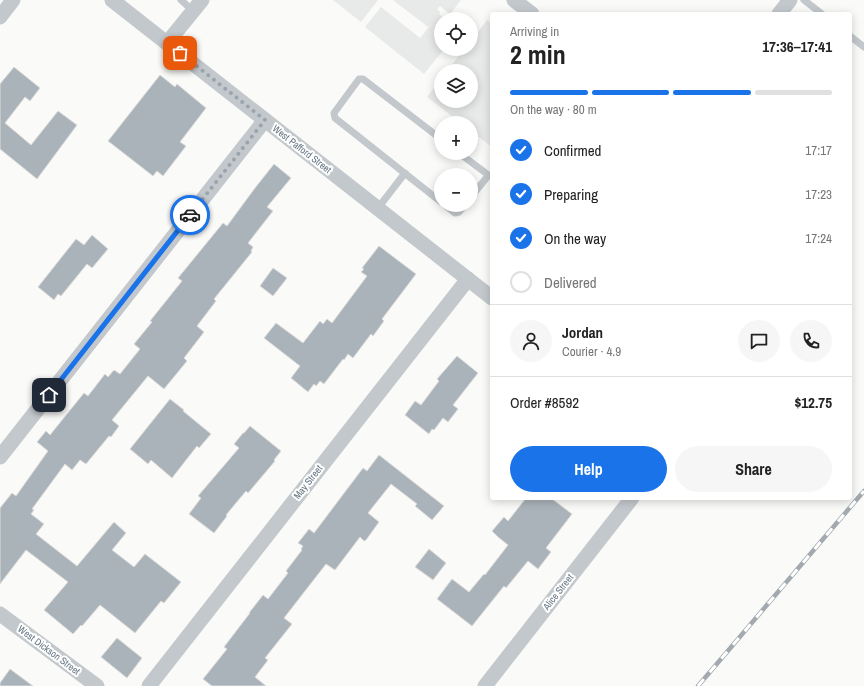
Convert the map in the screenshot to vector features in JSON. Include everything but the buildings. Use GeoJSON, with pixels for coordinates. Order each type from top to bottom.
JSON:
{"type":"FeatureCollection","features":[{"type":"Feature","properties":{"kind":"street"},"geometry":{"type":"LineString","coordinates":[[0,17],[13,0]]}},
{"type":"Feature","properties":{"kind":"street","name":"West Pafford Street"},"geometry":{"type":"LineString","coordinates":[[112,0],[490,296]]}},
{"type":"Feature","properties":{"kind":"street"},"geometry":{"type":"LineString","coordinates":[[514,0],[529,12]]}},
{"type":"Feature","properties":{"kind":"street"},"geometry":{"type":"LineString","coordinates":[[781,12],[790,0]]}},
{"type":"Feature","properties":{"kind":"street"},"geometry":{"type":"LineString","coordinates":[[167,43],[198,5]]}},
{"type":"Feature","properties":{"kind":"street"},"geometry":{"type":"LineString","coordinates":[[0,457],[265,120]]}},
{"type":"Feature","properties":{"kind":"street","name":"May Street"},"geometry":{"type":"LineString","coordinates":[[149,686],[468,279]]}},
{"type":"Feature","properties":{"kind":"street","name":"Alice Street"},"geometry":{"type":"LineString","coordinates":[[485,686],[630,500]]}},
{"type":"Feature","properties":{"kind":"street","name":"West Dickson Street"},"geometry":{"type":"LineString","coordinates":[[0,614],[97,686]]}},
{"type":"Feature","properties":{"kind":"lane"},"geometry":{"type":"LineString","coordinates":[[180,0],[198,5]]}},
{"type":"Feature","properties":{"kind":"lane"},"geometry":{"type":"LineString","coordinates":[[804,0],[819,12]]}},
{"type":"Feature","properties":{"kind":"lane"},"geometry":{"type":"LineString","coordinates":[[852,38],[864,47]]}},
{"type":"Feature","properties":{"kind":"lane"},"geometry":{"type":"LineString","coordinates":[[434,134],[363,79],[359,80],[334,113],[335,118],[434,197]]}},
{"type":"Feature","properties":{"kind":"lane"},"geometry":{"type":"LineString","coordinates":[[468,160],[487,174],[487,177],[478,188]]}},
{"type":"Feature","properties":{"kind":"lane"},"geometry":{"type":"LineString","coordinates":[[378,208],[405,174]]}},
{"type":"Feature","properties":{"kind":"shaded area"},"geometry":{"type":"Polygon","coordinates":[[[333,0],[378,0],[361,22],[333,0]]]}},
{"type":"Feature","properties":{"kind":"shaded area"},"geometry":{"type":"Polygon","coordinates":[[[393,0],[461,0],[452,12],[448,12],[440,6],[437,9],[440,12],[434,12],[434,56],[438,56],[424,74],[365,27],[381,7],[420,38],[433,22],[428,27],[393,0]]]}},
{"type":"Feature","properties":{"kind":"shaded area"},"geometry":{"type":"Polygon","coordinates":[[[487,20],[490,22],[490,145],[478,136],[478,116],[452,116],[441,108],[478,108],[478,64],[452,64],[459,56],[478,56],[478,32],[487,20]]]}},
{"type":"Feature","properties":{"kind":"shaded area"},"geometry":{"type":"Polygon","coordinates":[[[434,88],[434,102],[427,97],[434,88]]]}},
{"type":"Feature","properties":{"kind":"railway"},"geometry":{"type":"LineString","coordinates":[[698,686],[864,491]]}},
{"type":"Feature","properties":{"kind":"way so far"},"geometry":{"type":"LineString","coordinates":[[180,53],[265,120],[190,215]]}},
{"type":"Feature","properties":{"kind":"route"},"geometry":{"type":"LineString","coordinates":[[49,395],[190,215]]}}]}
